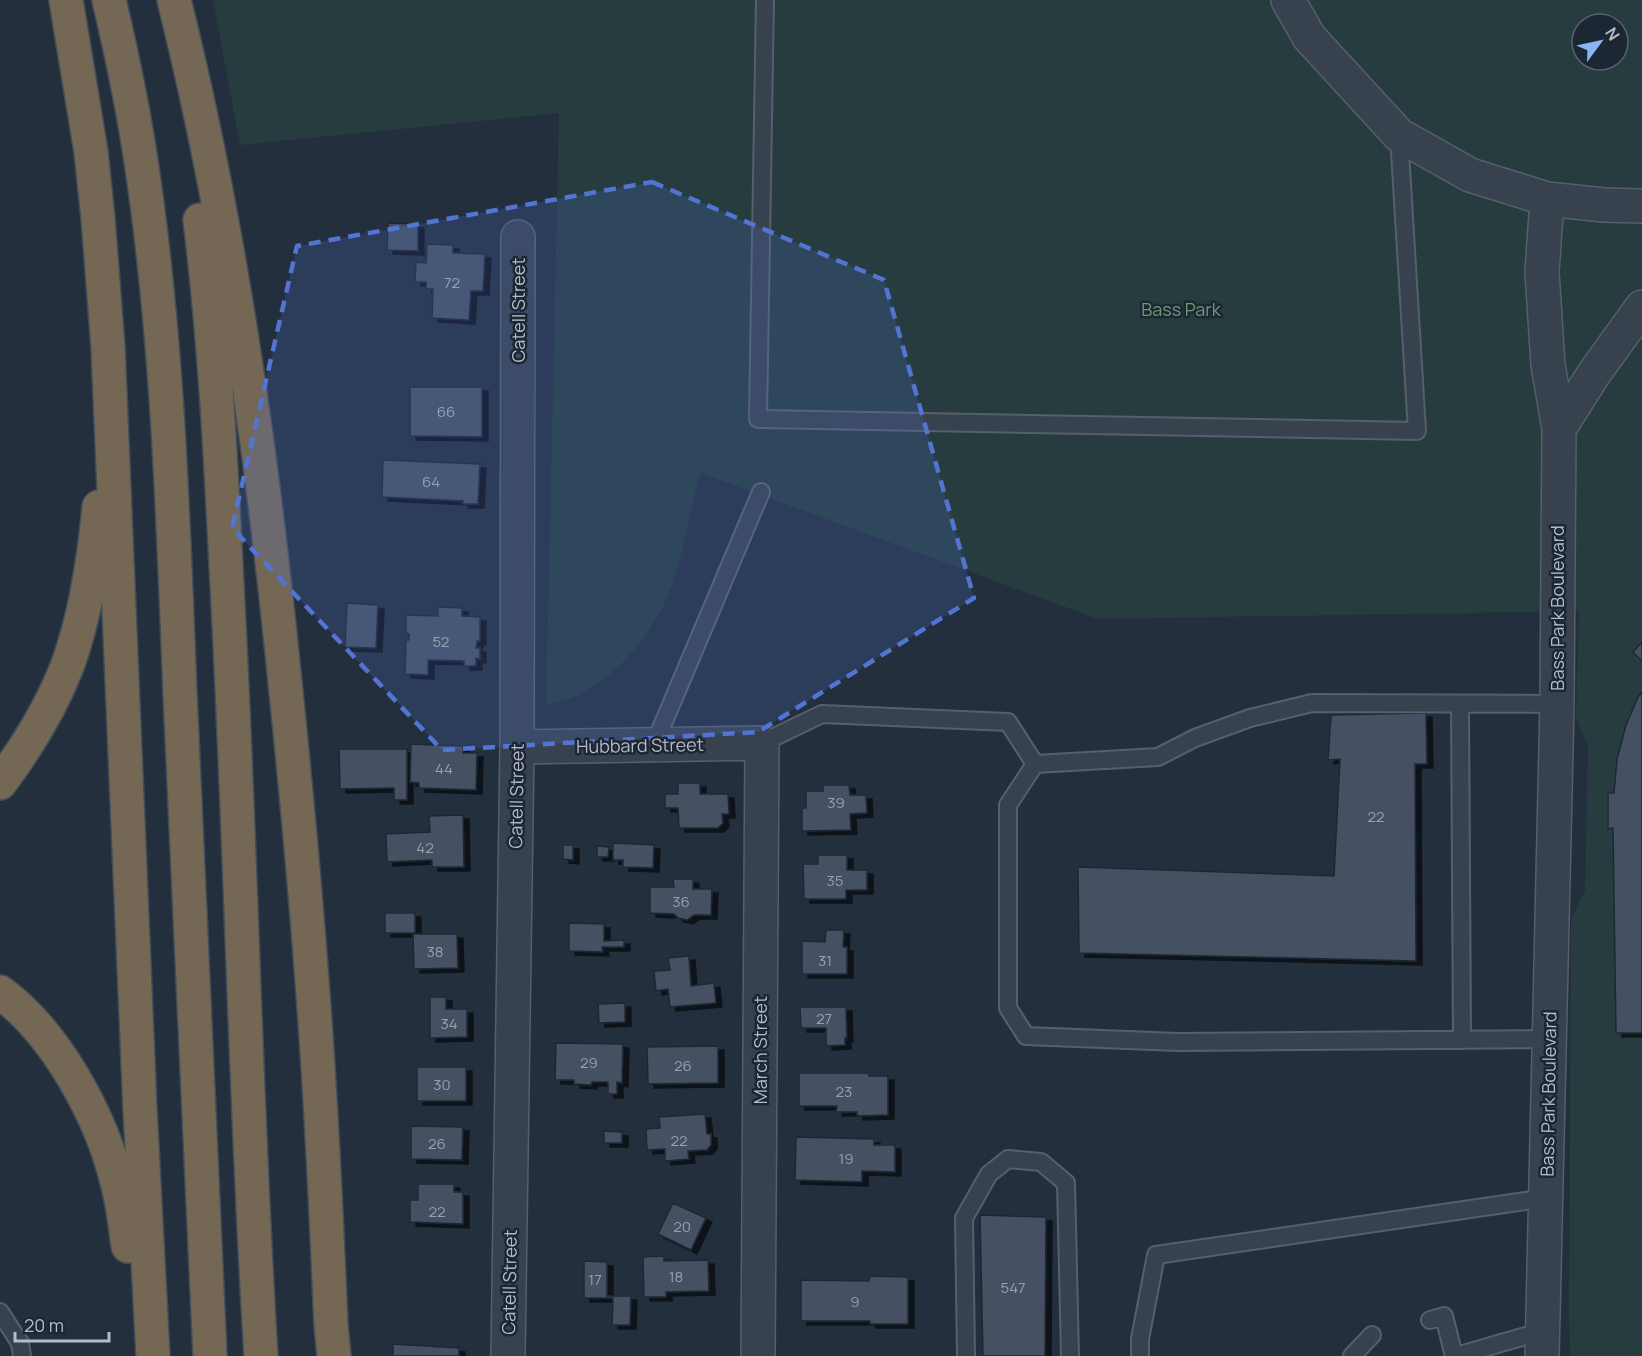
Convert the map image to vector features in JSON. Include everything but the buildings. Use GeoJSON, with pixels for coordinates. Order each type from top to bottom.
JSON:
{"type":"FeatureCollection","features":[{"type":"Feature","properties":{"kind":"highway"},"geometry":{"type":"LineString","coordinates":[[66,0],[91,152],[108,347],[140,1109],[153,1356]]}},
{"type":"Feature","properties":{"kind":"highway"},"geometry":{"type":"LineString","coordinates":[[109,0],[142,165],[156,275],[166,382],[210,1356]]}},
{"type":"Feature","properties":{"kind":"highway"},"geometry":{"type":"LineString","coordinates":[[165,0],[185,108],[199,210],[207,279],[219,439],[232,681],[261,1356]]}},
{"type":"Feature","properties":{"kind":"highway"},"geometry":{"type":"LineString","coordinates":[[174,0],[194,80],[226,248],[252,405],[267,517],[290,725],[304,883],[320,1093],[334,1356]]}},
{"type":"Feature","properties":{"kind":"highway"},"geometry":{"type":"LineString","coordinates":[[0,783],[36,728],[56,692],[78,631],[98,520],[104,456],[108,347]]}},
{"type":"Feature","properties":{"kind":"highway"},"geometry":{"type":"LineString","coordinates":[[0,992],[38,1028],[66,1066],[102,1136],[118,1183],[124,1214],[144,1356]]}},
{"type":"Feature","properties":{"kind":"street"},"geometry":{"type":"LineString","coordinates":[[1288,0],[1309,37],[1399,135],[1470,175],[1548,199],[1604,205],[1642,206]]}},
{"type":"Feature","properties":{"kind":"street","name":"Bass Park Boulevard"},"geometry":{"type":"LineString","coordinates":[[1543,1344],[1557,704],[1559,429],[1548,365],[1542,272],[1548,199]]}},
{"type":"Feature","properties":{"kind":"street","name":"Catell Street"},"geometry":{"type":"LineString","coordinates":[[507,1356],[517,747],[518,237]]}},
{"type":"Feature","properties":{"kind":"street"},"geometry":{"type":"LineString","coordinates":[[1559,429],[1642,306]]}},
{"type":"Feature","properties":{"kind":"street","name":"Hubbard Street"},"geometry":{"type":"LineString","coordinates":[[517,747],[762,743]]}},
{"type":"Feature","properties":{"kind":"street","name":"March Street"},"geometry":{"type":"LineString","coordinates":[[758,1356],[762,743]]}},
{"type":"Feature","properties":{"kind":"lane"},"geometry":{"type":"LineString","coordinates":[[765,0],[758,419],[1417,431],[1399,135]]}},
{"type":"Feature","properties":{"kind":"lane"},"geometry":{"type":"LineString","coordinates":[[654,745],[761,492]]}},
{"type":"Feature","properties":{"kind":"lane"},"geometry":{"type":"LineString","coordinates":[[1035,764],[1158,757],[1195,738],[1250,718],[1312,703],[1557,704]]}},
{"type":"Feature","properties":{"kind":"lane"},"geometry":{"type":"LineString","coordinates":[[1460,704],[1462,1040]]}},
{"type":"Feature","properties":{"kind":"lane"},"geometry":{"type":"LineString","coordinates":[[762,743],[822,714],[1008,722],[1035,764]]}},
{"type":"Feature","properties":{"kind":"lane"},"geometry":{"type":"LineString","coordinates":[[1035,764],[1008,805],[1008,1008],[1026,1036],[1179,1042],[1548,1039]]}},
{"type":"Feature","properties":{"kind":"lane"},"geometry":{"type":"LineString","coordinates":[[966,1356],[964,1218],[989,1174],[1008,1159],[1041,1162],[1066,1183],[1070,1356]]}},
{"type":"Feature","properties":{"kind":"lane"},"geometry":{"type":"LineString","coordinates":[[1140,1356],[1140,1339],[1156,1254],[1546,1198]]}},
{"type":"Feature","properties":{"kind":"lane"},"geometry":{"type":"LineString","coordinates":[[0,1312],[20,1343],[22,1356]]}},
{"type":"Feature","properties":{"kind":"lane"},"geometry":{"type":"LineString","coordinates":[[1430,1320],[1444,1316],[1455,1356],[1543,1344]]}},
{"type":"Feature","properties":{"kind":"lane"},"geometry":{"type":"LineString","coordinates":[[1352,1356],[1372,1335]]}},
{"type":"Feature","properties":{"kind":"highlighted area"},"geometry":{"type":"Polygon","coordinates":[[[652,182],[884,280],[974,598],[758,732],[442,750],[232,528],[297,246],[652,182]]]}},
{"type":"Feature","properties":{"kind":"green space","name":"Bass Park"},"geometry":{"type":"Polygon","coordinates":[[[213,0],[1642,0],[1642,1356],[1572,1356],[1570,1353],[1571,919],[1585,891],[1588,747],[1576,717],[1579,611],[1098,619],[701,473],[672,586],[663,606],[641,642],[611,673],[594,685],[576,696],[546,705],[559,113],[240,145],[213,0]]]}}]}
